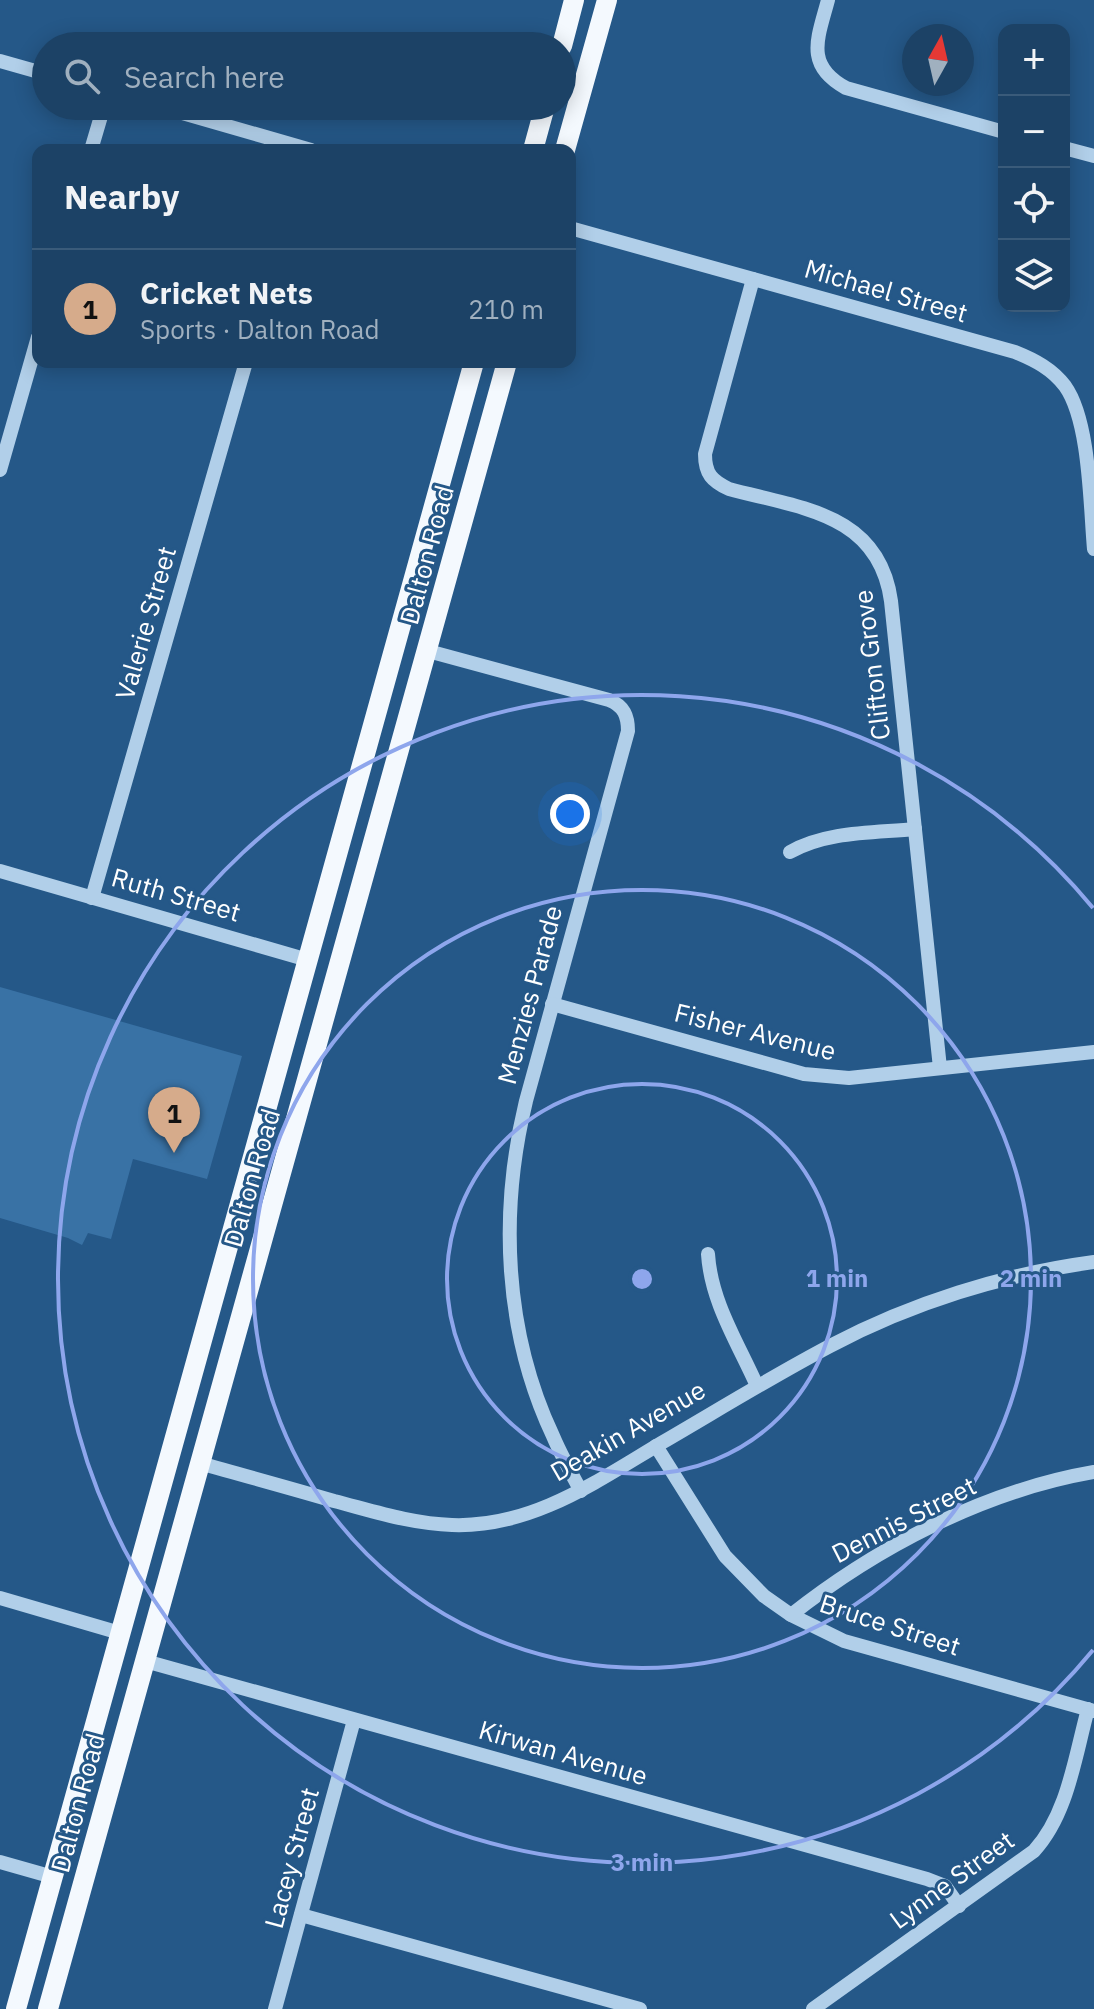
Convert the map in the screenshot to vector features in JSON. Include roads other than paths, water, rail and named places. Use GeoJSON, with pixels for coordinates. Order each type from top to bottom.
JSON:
{"type":"FeatureCollection","features":[{"type":"Feature","properties":{"kind":"main road"},"geometry":{"type":"LineString","coordinates":[[566,32],[574,0]]}},
{"type":"Feature","properties":{"kind":"main road"},"geometry":{"type":"LineString","coordinates":[[576,107],[603,1]]}},
{"type":"Feature","properties":{"kind":"main road"},"geometry":{"type":"LineString","coordinates":[[535,144],[541,120]]}},
{"type":"Feature","properties":{"kind":"main road"},"geometry":{"type":"LineString","coordinates":[[567,144],[573,120]]}},
{"type":"Feature","properties":{"kind":"main road","name":"Dalton Road"},"geometry":{"type":"LineString","coordinates":[[16,2009],[472,368]]}},
{"type":"Feature","properties":{"kind":"main road","name":"Dalton Road"},"geometry":{"type":"LineString","coordinates":[[48,2009],[505,368]]}},
{"type":"Feature","properties":{"kind":"main road","name":"Ruth Street"},"geometry":{"type":"LineString","coordinates":[[308,960],[338,968]]}},
{"type":"Feature","properties":{"kind":"main road","name":"Deakin Avenue"},"geometry":{"type":"LineString","coordinates":[[170,1454],[200,1463]]}},
{"type":"Feature","properties":{"kind":"main road"},"geometry":{"type":"LineString","coordinates":[[53,1877],[82,1886]]}},
{"type":"Feature","properties":{"kind":"street"},"geometry":{"type":"LineString","coordinates":[[828,0],[819,34],[817,58],[827,75],[836,82],[846,88],[998,130]]}},
{"type":"Feature","properties":{"kind":"street"},"geometry":{"type":"LineString","coordinates":[[0,61],[32,70]]}},
{"type":"Feature","properties":{"kind":"street"},"geometry":{"type":"LineString","coordinates":[[93,144],[100,120]]}},
{"type":"Feature","properties":{"kind":"street"},"geometry":{"type":"LineString","coordinates":[[206,120],[288,144]]}},
{"type":"Feature","properties":{"kind":"street"},"geometry":{"type":"LineString","coordinates":[[1070,150],[1094,156]]}},
{"type":"Feature","properties":{"kind":"street","name":"Michael Street"},"geometry":{"type":"LineString","coordinates":[[576,230],[1015,352],[1044,365],[1066,387],[1079,417],[1094,549]]}},
{"type":"Feature","properties":{"kind":"street","name":"Clifton Grove"},"geometry":{"type":"LineString","coordinates":[[753,279],[705,454],[705,464],[715,482],[729,489],[846,524],[861,536],[883,568],[891,601],[940,1068]]}},
{"type":"Feature","properties":{"kind":"street"},"geometry":{"type":"LineString","coordinates":[[0,470],[32,358]]}},
{"type":"Feature","properties":{"kind":"street","name":"Valerie Street"},"geometry":{"type":"LineString","coordinates":[[92,898],[244,368]]}},
{"type":"Feature","properties":{"kind":"street","name":"Menzies Parade"},"geometry":{"type":"LineString","coordinates":[[428,651],[609,700],[618,704],[628,719],[628,731],[517,1138],[511,1184],[510,1268],[515,1311],[535,1389],[552,1435],[581,1491]]}},
{"type":"Feature","properties":{"kind":"street"},"geometry":{"type":"LineString","coordinates":[[790,852],[823,839],[915,829]]}},
{"type":"Feature","properties":{"kind":"street","name":"Ruth Street"},"geometry":{"type":"LineString","coordinates":[[0,871],[308,960]]}},
{"type":"Feature","properties":{"kind":"street","name":"Fisher Avenue"},"geometry":{"type":"LineString","coordinates":[[552,1004],[804,1074],[849,1078],[1094,1052]]}},
{"type":"Feature","properties":{"kind":"street"},"geometry":{"type":"LineString","coordinates":[[708,1254],[716,1300],[757,1386]]}},
{"type":"Feature","properties":{"kind":"street","name":"Deakin Avenue"},"geometry":{"type":"LineString","coordinates":[[200,1463],[388,1515],[453,1525],[485,1523],[528,1514],[581,1491],[833,1344],[923,1306],[1026,1275],[1094,1262]]}},
{"type":"Feature","properties":{"kind":"street","name":"Bruce Street"},"geometry":{"type":"LineString","coordinates":[[656,1446],[725,1556],[764,1596],[791,1615],[844,1641],[1091,1710]]}},
{"type":"Feature","properties":{"kind":"street","name":"Dennis Street"},"geometry":{"type":"LineString","coordinates":[[791,1615],[862,1565],[952,1517],[1041,1485],[1094,1472]]}},
{"type":"Feature","properties":{"kind":"street"},"geometry":{"type":"LineString","coordinates":[[0,1598],[120,1633]]}},
{"type":"Feature","properties":{"kind":"street","name":"Kirwan Avenue"},"geometry":{"type":"LineString","coordinates":[[145,1661],[927,1879],[945,1886],[959,1906]]}},
{"type":"Feature","properties":{"kind":"street","name":"Lynne Street"},"geometry":{"type":"LineString","coordinates":[[813,2009],[1034,1851],[1046,1838],[1060,1809],[1091,1710]]}},
{"type":"Feature","properties":{"kind":"street","name":"Lacey Street"},"geometry":{"type":"LineString","coordinates":[[275,2009],[354,1720]]}},
{"type":"Feature","properties":{"kind":"street"},"geometry":{"type":"LineString","coordinates":[[0,1862],[53,1877]]}},
{"type":"Feature","properties":{"kind":"street"},"geometry":{"type":"LineString","coordinates":[[301,1915],[640,2009]]}},
{"type":"Feature","properties":{"kind":"place","name":"Cricket Nets"},"geometry":{"type":"Point","coordinates":[174,1153]}}]}
